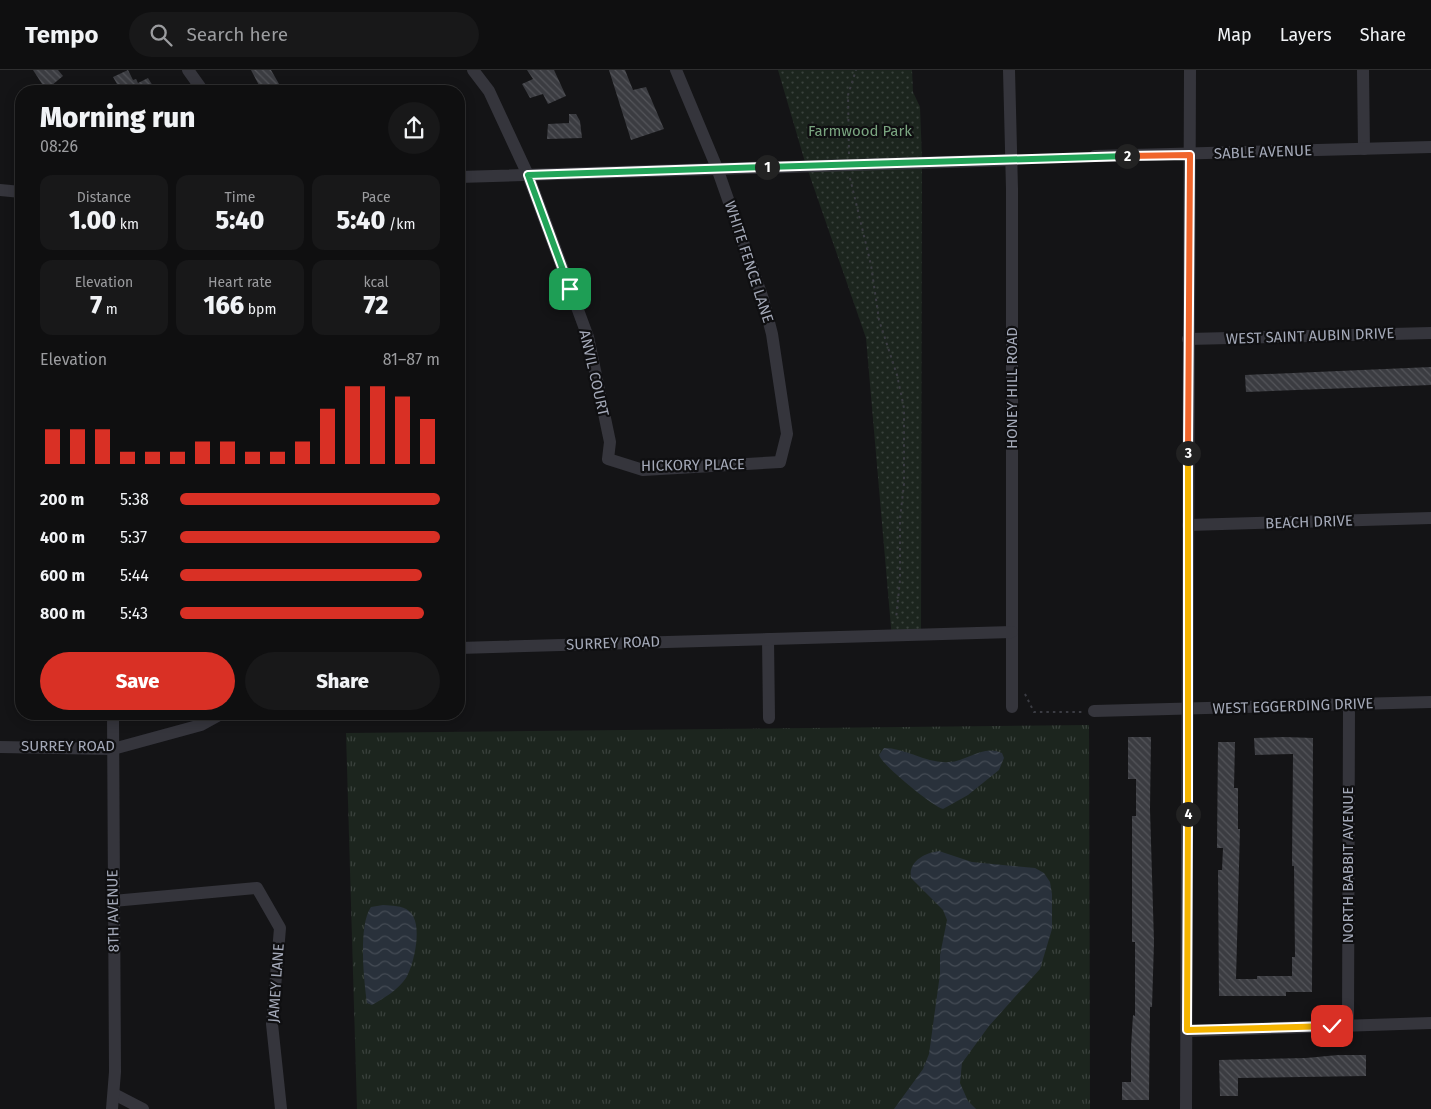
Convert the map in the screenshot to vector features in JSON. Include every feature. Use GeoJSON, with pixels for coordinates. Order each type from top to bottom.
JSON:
{"type":"FeatureCollection","features":[{"type":"Feature","properties":{"kind":"street"},"geometry":{"type":"LineString","coordinates":[[188,70],[199,85]]}},
{"type":"Feature","properties":{"kind":"street","name":"ANVIL COURT"},"geometry":{"type":"LineString","coordinates":[[473,70],[489,91],[528,175],[592,351],[610,442],[608,459]]}},
{"type":"Feature","properties":{"kind":"street","name":"WHITE FENCE LANE"},"geometry":{"type":"LineString","coordinates":[[676,70],[718,168],[763,299],[772,334],[787,434],[780,462]]}},
{"type":"Feature","properties":{"kind":"street","name":"HONEY HILL ROAD"},"geometry":{"type":"LineString","coordinates":[[1009,70],[1011,160],[1012,707]]}},
{"type":"Feature","properties":{"kind":"street"},"geometry":{"type":"LineString","coordinates":[[1186,1109],[1190,70]]}},
{"type":"Feature","properties":{"kind":"street"},"geometry":{"type":"LineString","coordinates":[[1363,70],[1364,149]]}},
{"type":"Feature","properties":{"kind":"street","name":"SABLE AVENUE"},"geometry":{"type":"LineString","coordinates":[[1096,156],[1190,155],[1431,147]]}},
{"type":"Feature","properties":{"kind":"street"},"geometry":{"type":"LineString","coordinates":[[465,177],[1011,160]]}},
{"type":"Feature","properties":{"kind":"street"},"geometry":{"type":"LineString","coordinates":[[0,190],[15,191]]}},
{"type":"Feature","properties":{"kind":"street","name":"WEST SAINT AUBIN DRIVE"},"geometry":{"type":"LineString","coordinates":[[1188,339],[1431,333]]}},
{"type":"Feature","properties":{"kind":"street","name":"HICKORY PLACE"},"geometry":{"type":"LineString","coordinates":[[608,459],[643,470],[780,462]]}},
{"type":"Feature","properties":{"kind":"street","name":"BEACH DRIVE"},"geometry":{"type":"LineString","coordinates":[[1188,525],[1431,518]]}},
{"type":"Feature","properties":{"kind":"street","name":"SURREY ROAD"},"geometry":{"type":"LineString","coordinates":[[465,648],[1012,632]]}},
{"type":"Feature","properties":{"kind":"street"},"geometry":{"type":"LineString","coordinates":[[768,639],[769,718]]}},
{"type":"Feature","properties":{"kind":"street","name":"WEST EGGERDING DRIVE"},"geometry":{"type":"LineString","coordinates":[[1094,711],[1188,710],[1431,702]]}},
{"type":"Feature","properties":{"kind":"street","name":"NORTH BABBIT AVENUE"},"geometry":{"type":"LineString","coordinates":[[1348,1026],[1349,705]]}},
{"type":"Feature","properties":{"kind":"street","name":"8TH AVENUE"},"geometry":{"type":"LineString","coordinates":[[112,1109],[114,1094],[113,720]]}},
{"type":"Feature","properties":{"kind":"street","name":"SURREY ROAD"},"geometry":{"type":"LineString","coordinates":[[0,747],[112,748],[201,725],[210,720]]}},
{"type":"Feature","properties":{"kind":"street","name":"JAMEY LANE"},"geometry":{"type":"LineString","coordinates":[[113,901],[257,888],[280,928],[272,1024],[281,1109]]}},
{"type":"Feature","properties":{"kind":"street"},"geometry":{"type":"LineString","coordinates":[[1187,1030],[1431,1023]]}},
{"type":"Feature","properties":{"kind":"street"},"geometry":{"type":"LineString","coordinates":[[114,1094],[143,1109]]}},
{"type":"Feature","properties":{"kind":"path"},"geometry":{"type":"LineString","coordinates":[[849,149],[848,95],[856,70]]}},
{"type":"Feature","properties":{"kind":"path"},"geometry":{"type":"LineString","coordinates":[[1011,160],[1096,156]]}},
{"type":"Feature","properties":{"kind":"path"},"geometry":{"type":"LineString","coordinates":[[850,183],[872,265],[879,320],[903,402],[904,484],[900,519],[900,580],[896,619]]}},
{"type":"Feature","properties":{"kind":"path"},"geometry":{"type":"LineString","coordinates":[[1024,694],[1034,712],[1094,711]]}},
{"type":"Feature","properties":{"kind":"green space","name":"Farmwood Park"},"geometry":{"type":"Polygon","coordinates":[[[778,70],[912,70],[913,92],[920,107],[922,159],[921,638],[892,639],[866,338],[805,162],[778,70]]]}},
{"type":"Feature","properties":{"kind":"green space"},"geometry":{"type":"Polygon","coordinates":[[[1089,725],[1090,1109],[357,1109],[346,733],[1089,725]]]}},
{"type":"Feature","properties":{"kind":"water"},"geometry":{"type":"Polygon","coordinates":[[[884,748],[900,750],[941,762],[956,761],[988,750],[1002,753],[1004,758],[999,770],[968,795],[943,809],[918,793],[888,767],[879,755],[884,748]]]}},
{"type":"Feature","properties":{"kind":"water"},"geometry":{"type":"Polygon","coordinates":[[[939,851],[972,862],[1035,868],[1044,873],[1050,882],[1052,894],[1052,929],[1040,969],[989,1026],[962,1063],[960,1083],[968,1101],[976,1109],[894,1109],[923,1069],[929,1054],[940,974],[940,955],[947,920],[943,910],[911,878],[911,872],[915,863],[923,856],[939,851]]]}},
{"type":"Feature","properties":{"kind":"water"},"geometry":{"type":"Polygon","coordinates":[[[383,905],[400,907],[409,911],[414,917],[416,925],[416,944],[412,964],[406,978],[395,990],[372,1005],[367,1003],[363,954],[364,926],[371,907],[383,905]]]}},
{"type":"Feature","properties":{"kind":"building"},"geometry":{"type":"Polygon","coordinates":[[[33,70],[58,70],[63,76],[52,85],[43,85],[33,70]]]}},
{"type":"Feature","properties":{"kind":"building"},"geometry":{"type":"Polygon","coordinates":[[[128,70],[133,80],[136,79],[138,83],[148,78],[152,85],[118,85],[113,77],[128,70]]]}},
{"type":"Feature","properties":{"kind":"building"},"geometry":{"type":"Polygon","coordinates":[[[251,70],[271,70],[280,85],[259,85],[251,70]]]}},
{"type":"Feature","properties":{"kind":"building"},"geometry":{"type":"Polygon","coordinates":[[[527,70],[554,70],[566,96],[548,104],[543,94],[530,98],[522,84],[533,79],[527,70]]]}},
{"type":"Feature","properties":{"kind":"building"},"geometry":{"type":"Polygon","coordinates":[[[609,70],[625,70],[633,90],[646,87],[664,129],[631,140],[609,70]]]}},
{"type":"Feature","properties":{"kind":"building"},"geometry":{"type":"Polygon","coordinates":[[[569,114],[576,114],[580,121],[582,138],[547,139],[548,124],[569,123],[569,114]]]}},
{"type":"Feature","properties":{"kind":"building"},"geometry":{"type":"Polygon","coordinates":[[[1431,367],[1431,385],[1246,392],[1245,375],[1431,367]]]}},
{"type":"Feature","properties":{"kind":"building"},"geometry":{"type":"Polygon","coordinates":[[[1128,737],[1151,737],[1150,809],[1154,942],[1152,1007],[1150,1007],[1149,1100],[1122,1100],[1122,1082],[1131,1082],[1133,1015],[1135,1016],[1135,942],[1132,942],[1132,816],[1136,816],[1136,779],[1128,779],[1128,737]]]}},
{"type":"Feature","properties":{"kind":"building"},"geometry":{"type":"Polygon","coordinates":[[[1254,738],[1313,738],[1312,992],[1286,992],[1286,996],[1219,996],[1218,870],[1222,870],[1223,848],[1217,848],[1218,742],[1235,742],[1234,788],[1238,788],[1238,829],[1240,829],[1236,979],[1257,979],[1257,976],[1292,976],[1292,957],[1295,957],[1294,866],[1292,866],[1293,754],[1255,755],[1254,738]]]}},
{"type":"Feature","properties":{"kind":"building"},"geometry":{"type":"Polygon","coordinates":[[[1366,1055],[1366,1076],[1238,1078],[1238,1096],[1220,1096],[1219,1060],[1306,1058],[1366,1055]]]}},
{"type":"Feature","properties":{"kind":"route"},"geometry":{"type":"LineString","coordinates":[[570,289],[528,175],[1096,156],[1190,155],[1187,1030],[1332,1026]]}}]}
